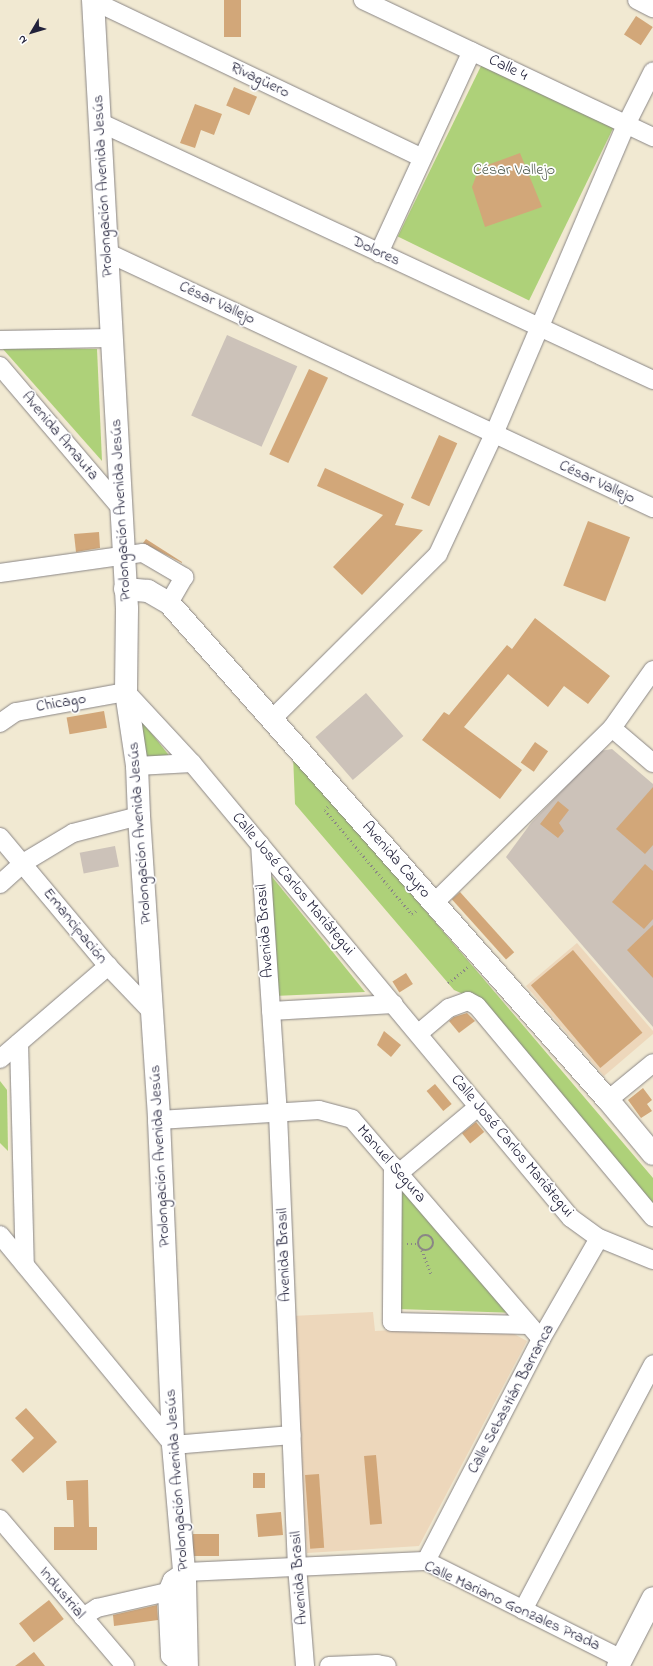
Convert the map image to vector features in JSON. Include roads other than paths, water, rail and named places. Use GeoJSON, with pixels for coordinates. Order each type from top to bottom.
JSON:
{"type":"FeatureCollection","features":[{"type":"Feature","properties":{"kind":"main road","name":"Prolongación Avenida Jesús"},"geometry":{"type":"LineString","coordinates":[[93,0],[125,589],[126,692],[138,766],[138,816],[159,1120],[173,1445],[184,1572],[187,1666]]}},
{"type":"Feature","properties":{"kind":"main road","name":"Avenida Cayro"},"geometry":{"type":"LineString","coordinates":[[125,589],[148,590],[169,603],[608,1100],[653,1154]]}},
{"type":"Feature","properties":{"kind":"main road"},"geometry":{"type":"LineString","coordinates":[[620,1662],[653,1598]]}},
{"type":"Feature","properties":{"kind":"street","name":"Rivagüero"},"geometry":{"type":"LineString","coordinates":[[100,0],[104,6],[422,158]]}},
{"type":"Feature","properties":{"kind":"street","name":"Calle 4"},"geometry":{"type":"LineString","coordinates":[[363,0],[653,137]]}},
{"type":"Feature","properties":{"kind":"street"},"geometry":{"type":"LineString","coordinates":[[637,0],[653,8]]}},
{"type":"Feature","properties":{"kind":"street"},"geometry":{"type":"LineString","coordinates":[[379,253],[472,51]]}},
{"type":"Feature","properties":{"kind":"street"},"geometry":{"type":"LineString","coordinates":[[272,719],[438,554],[494,434],[626,125],[653,71]]}},
{"type":"Feature","properties":{"kind":"street","name":"Dolores"},"geometry":{"type":"LineString","coordinates":[[99,122],[653,380]]}},
{"type":"Feature","properties":{"kind":"street","name":"César Vallejo"},"geometry":{"type":"LineString","coordinates":[[106,252],[653,508]]}},
{"type":"Feature","properties":{"kind":"street"},"geometry":{"type":"LineString","coordinates":[[0,340],[111,338]]}},
{"type":"Feature","properties":{"kind":"street","name":"Avenida Amauta"},"geometry":{"type":"LineString","coordinates":[[0,366],[120,507]]}},
{"type":"Feature","properties":{"kind":"street"},"geometry":{"type":"LineString","coordinates":[[1,572],[143,553],[184,577],[169,603]]}},
{"type":"Feature","properties":{"kind":"street"},"geometry":{"type":"LineString","coordinates":[[434,903],[612,728],[653,670]]}},
{"type":"Feature","properties":{"kind":"street","name":"Chicago"},"geometry":{"type":"LineString","coordinates":[[0,723],[16,712],[126,692]]}},
{"type":"Feature","properties":{"kind":"street","name":"Calle José Carlos Mariátegui"},"geometry":{"type":"LineString","coordinates":[[126,692],[192,763],[419,1033],[478,1107],[571,1218],[599,1238],[653,1260]]}},
{"type":"Feature","properties":{"kind":"street"},"geometry":{"type":"LineString","coordinates":[[612,728],[653,763]]}},
{"type":"Feature","properties":{"kind":"street"},"geometry":{"type":"LineString","coordinates":[[138,766],[192,763]]}},
{"type":"Feature","properties":{"kind":"street"},"geometry":{"type":"LineString","coordinates":[[0,884],[23,863],[73,833],[138,816]]}},
{"type":"Feature","properties":{"kind":"street","name":"Emancipación"},"geometry":{"type":"LineString","coordinates":[[0,837],[108,966],[152,1012]]}},
{"type":"Feature","properties":{"kind":"street","name":"Avenida Brasil"},"geometry":{"type":"LineString","coordinates":[[260,844],[278,1114],[297,1566],[306,1666]]}},
{"type":"Feature","properties":{"kind":"street"},"geometry":{"type":"LineString","coordinates":[[0,1059],[108,966]]}},
{"type":"Feature","properties":{"kind":"street"},"geometry":{"type":"LineString","coordinates":[[419,1033],[449,1008],[468,1001],[477,1006],[653,1217]]}},
{"type":"Feature","properties":{"kind":"street"},"geometry":{"type":"LineString","coordinates":[[271,1011],[394,1004]]}},
{"type":"Feature","properties":{"kind":"street"},"geometry":{"type":"LineString","coordinates":[[19,1043],[24,1265]]}},
{"type":"Feature","properties":{"kind":"street"},"geometry":{"type":"LineString","coordinates":[[608,1100],[653,1063]]}},
{"type":"Feature","properties":{"kind":"street"},"geometry":{"type":"LineString","coordinates":[[478,1107],[396,1169],[392,1322],[529,1325]]}},
{"type":"Feature","properties":{"kind":"street","name":"Manuel Segura"},"geometry":{"type":"LineString","coordinates":[[159,1120],[278,1114],[319,1110],[352,1119],[541,1339]]}},
{"type":"Feature","properties":{"kind":"street"},"geometry":{"type":"LineString","coordinates":[[0,1235],[173,1445],[292,1435]]}},
{"type":"Feature","properties":{"kind":"street","name":"Calle Sebastián Barranca"},"geometry":{"type":"LineString","coordinates":[[426,1561],[541,1339],[599,1238]]}},
{"type":"Feature","properties":{"kind":"street"},"geometry":{"type":"LineString","coordinates":[[523,1610],[653,1364]]}},
{"type":"Feature","properties":{"kind":"street","name":"Industrial"},"geometry":{"type":"LineString","coordinates":[[0,1520],[125,1666]]}},
{"type":"Feature","properties":{"kind":"street","name":"Calle Mariano Gonzales Prada"},"geometry":{"type":"LineString","coordinates":[[184,1572],[426,1561],[523,1610],[620,1662]]}},
{"type":"Feature","properties":{"kind":"street"},"geometry":{"type":"LineString","coordinates":[[182,1666],[170,1656],[167,1592],[172,1580],[184,1572]]}},
{"type":"Feature","properties":{"kind":"street"},"geometry":{"type":"LineString","coordinates":[[82,1617],[97,1608],[167,1592]]}},
{"type":"Feature","properties":{"kind":"street"},"geometry":{"type":"LineString","coordinates":[[329,1666],[377,1664],[387,1666]]}}]}
